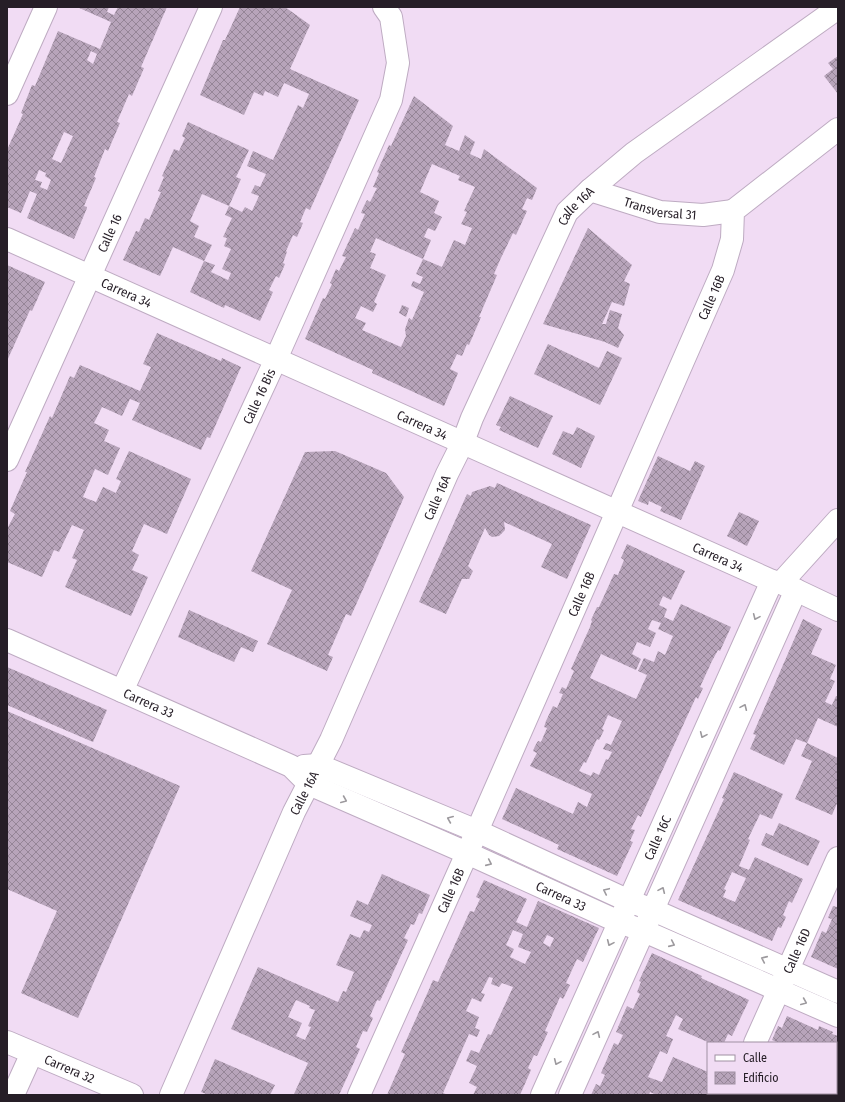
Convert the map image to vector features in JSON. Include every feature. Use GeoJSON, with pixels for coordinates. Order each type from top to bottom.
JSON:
{"type":"FeatureCollection","features":[{"type":"Feature","properties":{"kind":"street"},"geometry":{"type":"LineString","coordinates":[[7,94],[46,7]]}},
{"type":"Feature","properties":{"kind":"street","name":"Calle 16"},"geometry":{"type":"LineString","coordinates":[[7,460],[211,7]]}},
{"type":"Feature","properties":{"kind":"street","name":"Calle 16A"},"geometry":{"type":"LineString","coordinates":[[171,1095],[294,812],[331,740],[463,442],[472,418],[567,212],[590,190],[634,153],[838,8]]}},
{"type":"Feature","properties":{"kind":"street","name":"Calle 16 Bis"},"geometry":{"type":"LineString","coordinates":[[122,691],[276,359],[391,100],[398,63],[393,10]]}},
{"type":"Feature","properties":{"kind":"street"},"geometry":{"type":"LineString","coordinates":[[733,210],[838,129]]}},
{"type":"Feature","properties":{"kind":"street","name":"Transversal 31"},"geometry":{"type":"LineString","coordinates":[[590,190],[660,212],[703,215],[733,210]]}},
{"type":"Feature","properties":{"kind":"street","name":"Calle 16B"},"geometry":{"type":"LineString","coordinates":[[359,1095],[477,831],[723,270],[732,239],[733,210]]}},
{"type":"Feature","properties":{"kind":"street","name":"Carrera 34"},"geometry":{"type":"LineString","coordinates":[[7,240],[838,610]]}},
{"type":"Feature","properties":{"kind":"street"},"geometry":{"type":"LineString","coordinates":[[783,585],[838,520]]}},
{"type":"Feature","properties":{"kind":"street","name":"Calle 16C"},"geometry":{"type":"LineString","coordinates":[[542,1095],[619,922],[783,585]]}},
{"type":"Feature","properties":{"kind":"street","name":"Calle 16C"},"geometry":{"type":"LineString","coordinates":[[570,1095],[653,910],[783,585]]}},
{"type":"Feature","properties":{"kind":"street","name":"Carrera 33"},"geometry":{"type":"LineString","coordinates":[[7,640],[291,766],[309,784],[467,853],[619,922],[644,931],[838,1016]]}},
{"type":"Feature","properties":{"kind":"street","name":"Carrera 33"},"geometry":{"type":"LineString","coordinates":[[291,766],[318,765],[477,831],[629,901],[653,910],[838,992]]}},
{"type":"Feature","properties":{"kind":"street","name":"Calle 16D"},"geometry":{"type":"LineString","coordinates":[[755,1042],[838,858]]}},
{"type":"Feature","properties":{"kind":"street","name":"Carrera 32"},"geometry":{"type":"LineString","coordinates":[[7,1042],[132,1095]]}},
{"type":"Feature","properties":{"kind":"street"},"geometry":{"type":"LineString","coordinates":[[13,1095],[32,1053]]}},
{"type":"Feature","properties":{"kind":"building"},"geometry":{"type":"Polygon","coordinates":[[[77,7],[109,7],[107,12],[114,15],[118,7],[167,7],[141,67],[144,68],[132,96],[129,94],[117,122],[120,123],[108,151],[105,149],[94,177],[96,178],[84,206],[87,208],[74,239],[27,218],[37,194],[30,191],[21,213],[7,207],[7,150],[23,114],[21,113],[32,85],[35,86],[58,31],[100,49],[111,22],[77,7]],[[91,51],[87,60],[93,64],[97,54],[91,51]],[[64,132],[52,159],[61,163],[73,136],[64,132]],[[39,170],[35,180],[42,182],[40,187],[47,190],[51,180],[45,176],[46,173],[39,170]]]}},
{"type":"Feature","properties":{"kind":"building"},"geometry":{"type":"Polygon","coordinates":[[[240,7],[285,7],[310,25],[290,69],[359,100],[310,210],[306,208],[300,222],[303,223],[297,237],[293,235],[286,251],[287,252],[283,263],[285,264],[279,278],[276,276],[269,290],[273,292],[260,321],[225,305],[224,308],[190,292],[204,261],[215,265],[211,272],[228,280],[231,273],[222,269],[231,249],[224,246],[227,238],[223,237],[232,218],[225,215],[229,206],[242,212],[245,207],[252,211],[259,196],[251,193],[255,185],[260,187],[266,174],[247,166],[253,151],[273,160],[298,105],[303,108],[309,94],[284,83],[278,97],[265,91],[263,96],[254,92],[244,115],[200,95],[223,40],[225,40],[240,7]]]}},
{"type":"Feature","properties":{"kind":"building"},"geometry":{"type":"Polygon","coordinates":[[[838,56],[838,94],[824,76],[833,69],[828,63],[838,56]]]}},
{"type":"Feature","properties":{"kind":"building"},"geometry":{"type":"Polygon","coordinates":[[[414,96],[453,126],[445,145],[459,151],[465,135],[475,142],[470,154],[481,159],[484,149],[537,188],[532,200],[527,198],[522,209],[527,211],[516,235],[513,233],[500,260],[494,274],[497,275],[469,345],[467,344],[462,356],[457,354],[450,369],[458,373],[444,406],[372,373],[373,370],[305,339],[323,298],[325,299],[332,284],[330,283],[336,269],[339,271],[346,257],[342,256],[355,228],[358,230],[365,214],[361,213],[363,208],[367,200],[370,202],[377,188],[373,187],[379,173],[377,172],[389,145],[391,146],[414,96]],[[432,164],[420,192],[439,201],[434,213],[442,217],[435,231],[428,228],[424,237],[431,240],[423,259],[442,267],[454,240],[465,245],[472,228],[461,224],[467,212],[464,211],[475,187],[458,180],[460,176],[432,164]],[[376,238],[370,252],[376,254],[370,268],[386,275],[374,302],[377,304],[373,312],[361,306],[355,318],[366,323],[362,330],[401,347],[406,336],[405,329],[409,318],[412,320],[424,292],[411,286],[413,281],[420,284],[423,277],[416,274],[423,259],[376,238]]]}},
{"type":"Feature","properties":{"kind":"building"},"geometry":{"type":"Polygon","coordinates":[[[188,122],[249,150],[236,177],[241,179],[229,206],[202,194],[190,221],[199,226],[194,237],[212,245],[204,261],[173,247],[160,276],[123,260],[136,231],[139,232],[145,218],[149,220],[161,192],[158,191],[164,177],[162,176],[174,149],[179,151],[185,138],[182,136],[188,122]]]}},
{"type":"Feature","properties":{"kind":"building"},"geometry":{"type":"Polygon","coordinates":[[[588,228],[632,265],[624,281],[630,284],[624,306],[612,302],[602,324],[606,324],[610,310],[622,314],[618,328],[624,335],[618,348],[605,342],[543,324],[588,228]]]}},
{"type":"Feature","properties":{"kind":"building"},"geometry":{"type":"Polygon","coordinates":[[[7,265],[45,282],[32,311],[30,310],[7,361],[7,265]]]}},
{"type":"Feature","properties":{"kind":"building"},"geometry":{"type":"Polygon","coordinates":[[[402,305],[409,308],[406,317],[399,313],[402,305]]]}},
{"type":"Feature","properties":{"kind":"building"},"geometry":{"type":"Polygon","coordinates":[[[157,333],[221,361],[222,358],[241,367],[210,438],[207,437],[201,450],[132,420],[140,403],[130,399],[122,416],[102,407],[94,423],[109,430],[104,441],[120,448],[108,475],[95,469],[83,497],[96,502],[103,487],[116,493],[121,481],[116,479],[129,451],[191,479],[167,534],[144,524],[132,551],[139,555],[132,570],[148,577],[131,616],[65,587],[77,560],[72,558],[84,530],[72,525],[59,552],[54,550],[42,577],[7,562],[7,529],[15,514],[10,511],[27,472],[25,472],[50,416],[52,418],[70,376],[74,378],[80,365],[140,391],[151,367],[143,364],[157,333]]]}},
{"type":"Feature","properties":{"kind":"building"},"geometry":{"type":"Polygon","coordinates":[[[548,344],[599,368],[607,351],[622,358],[600,405],[534,374],[548,344]]]}},
{"type":"Feature","properties":{"kind":"building"},"geometry":{"type":"Polygon","coordinates":[[[510,396],[553,416],[538,448],[499,430],[501,427],[496,425],[510,396]]]}},
{"type":"Feature","properties":{"kind":"building"},"geometry":{"type":"Polygon","coordinates":[[[577,427],[595,436],[581,468],[552,454],[563,431],[573,435],[577,427]]]}},
{"type":"Feature","properties":{"kind":"building"},"geometry":{"type":"Polygon","coordinates":[[[335,451],[386,473],[404,497],[351,616],[346,614],[328,655],[333,657],[327,671],[267,644],[292,590],[251,571],[305,452],[335,451]]]}},
{"type":"Feature","properties":{"kind":"building"},"geometry":{"type":"Polygon","coordinates":[[[658,456],[690,471],[695,461],[705,466],[681,520],[660,511],[662,507],[649,501],[648,505],[638,501],[658,456]]]}},
{"type":"Feature","properties":{"kind":"building"},"geometry":{"type":"Polygon","coordinates":[[[497,483],[591,525],[567,579],[541,567],[552,544],[504,522],[505,530],[499,536],[492,537],[485,528],[468,566],[473,571],[469,579],[462,579],[446,614],[419,602],[467,494],[471,496],[472,492],[490,486],[495,488],[497,483]]]}},
{"type":"Feature","properties":{"kind":"building"},"geometry":{"type":"Polygon","coordinates":[[[739,512],[759,521],[747,546],[727,536],[739,512]]]}},
{"type":"Feature","properties":{"kind":"building"},"geometry":{"type":"Polygon","coordinates":[[[627,544],[685,571],[671,600],[663,596],[659,605],[667,609],[664,617],[673,621],[681,604],[731,627],[720,651],[718,650],[712,661],[700,687],[703,688],[698,699],[696,697],[641,817],[638,815],[631,829],[635,830],[630,841],[633,842],[617,876],[557,849],[559,845],[502,819],[516,788],[573,814],[578,802],[587,807],[592,794],[530,766],[537,753],[533,751],[535,746],[538,741],[541,742],[547,728],[544,727],[546,721],[553,706],[557,708],[563,694],[559,693],[562,687],[566,689],[574,671],[571,669],[590,627],[591,620],[597,607],[599,607],[614,574],[618,575],[624,560],[621,558],[627,544]],[[652,620],[648,629],[656,633],[650,647],[637,642],[632,654],[641,659],[636,670],[601,654],[590,678],[636,699],[647,675],[638,671],[644,658],[654,662],[658,651],[665,655],[673,636],[658,629],[661,623],[652,620]],[[608,715],[602,729],[604,730],[599,740],[597,739],[586,763],[584,762],[579,771],[591,776],[593,772],[599,775],[606,759],[608,760],[612,752],[603,749],[606,743],[611,745],[622,721],[608,715]]]}},
{"type":"Feature","properties":{"kind":"building"},"geometry":{"type":"Polygon","coordinates":[[[189,610],[258,641],[253,652],[241,647],[234,662],[178,637],[189,610]]]}},
{"type":"Feature","properties":{"kind":"building"},"geometry":{"type":"Polygon","coordinates":[[[803,619],[822,629],[811,654],[836,665],[830,679],[835,681],[825,702],[832,705],[836,696],[838,696],[838,727],[818,718],[807,743],[796,739],[784,765],[750,749],[756,735],[753,734],[803,619]]]}},
{"type":"Feature","properties":{"kind":"building"},"geometry":{"type":"Polygon","coordinates":[[[7,667],[107,710],[93,742],[7,705],[7,667]]]}},
{"type":"Feature","properties":{"kind":"building"},"geometry":{"type":"Polygon","coordinates":[[[7,711],[180,786],[78,1018],[21,993],[57,911],[7,889],[7,711]]]}},
{"type":"Feature","properties":{"kind":"building"},"geometry":{"type":"Polygon","coordinates":[[[807,743],[838,758],[838,801],[832,815],[795,799],[812,761],[801,756],[807,743]]]}},
{"type":"Feature","properties":{"kind":"building"},"geometry":{"type":"Polygon","coordinates":[[[734,772],[783,794],[772,819],[760,814],[748,839],[750,840],[739,866],[749,870],[755,857],[803,879],[792,903],[789,901],[783,915],[786,917],[781,928],[778,927],[772,941],[678,900],[724,799],[722,798],[734,772]],[[732,872],[724,889],[726,890],[723,897],[735,902],[746,878],[732,872]]]}},
{"type":"Feature","properties":{"kind":"building"},"geometry":{"type":"Polygon","coordinates":[[[779,823],[820,841],[808,866],[761,845],[766,833],[773,836],[779,823]]]}},
{"type":"Feature","properties":{"kind":"building"},"geometry":{"type":"Polygon","coordinates":[[[382,874],[430,895],[422,914],[419,913],[414,925],[411,924],[404,938],[408,940],[380,1001],[377,1000],[370,1016],[373,1018],[367,1032],[363,1031],[356,1047],[360,1049],[339,1095],[294,1094],[308,1063],[231,1029],[258,967],[338,1002],[343,991],[346,992],[354,972],[336,965],[350,934],[360,938],[364,930],[369,932],[372,925],[350,916],[357,900],[368,905],[382,874]],[[296,1000],[288,1017],[302,1023],[296,1036],[305,1040],[311,1027],[308,1026],[315,1010],[309,1008],[310,1006],[296,1000]]]}},
{"type":"Feature","properties":{"kind":"building"},"geometry":{"type":"Polygon","coordinates":[[[484,880],[527,899],[516,922],[527,927],[538,901],[599,928],[583,962],[577,959],[566,983],[570,985],[563,999],[560,997],[545,1031],[548,1032],[537,1056],[534,1055],[528,1068],[531,1070],[520,1095],[473,1095],[477,1087],[469,1083],[477,1066],[466,1061],[471,1050],[479,1053],[488,1034],[491,1035],[513,987],[502,983],[499,987],[491,984],[493,978],[489,977],[481,993],[485,994],[481,1002],[472,998],[466,1011],[479,1017],[475,1028],[480,1030],[477,1037],[469,1034],[443,1093],[448,1095],[387,1095],[405,1054],[401,1052],[433,980],[438,982],[470,911],[474,912],[480,899],[476,897],[484,880]],[[513,930],[506,945],[514,949],[510,957],[525,964],[531,952],[518,947],[523,934],[513,930]],[[547,935],[543,943],[550,947],[554,938],[547,935]]]}},
{"type":"Feature","properties":{"kind":"building"},"geometry":{"type":"Polygon","coordinates":[[[838,904],[838,969],[811,957],[822,931],[826,933],[832,919],[828,918],[833,906],[837,907],[838,904]]]}},
{"type":"Feature","properties":{"kind":"building"},"geometry":{"type":"Polygon","coordinates":[[[652,953],[749,1000],[732,1036],[728,1034],[724,1042],[708,1042],[678,1029],[683,1019],[676,1015],[666,1036],[673,1039],[667,1054],[660,1051],[648,1077],[662,1082],[673,1057],[707,1072],[706,1095],[657,1095],[650,1092],[649,1095],[591,1095],[596,1084],[600,1086],[605,1075],[601,1073],[614,1043],[618,1045],[623,1035],[616,1032],[627,1006],[633,1009],[640,994],[637,992],[641,982],[639,981],[652,953]]]}},
{"type":"Feature","properties":{"kind":"building"},"geometry":{"type":"Polygon","coordinates":[[[787,1016],[818,1030],[819,1026],[833,1032],[832,1034],[838,1036],[838,1069],[837,1042],[777,1042],[772,1040],[778,1026],[782,1028],[787,1016]]]}},
{"type":"Feature","properties":{"kind":"building"},"geometry":{"type":"Polygon","coordinates":[[[215,1059],[275,1085],[270,1095],[209,1095],[201,1092],[215,1059]]]}},
{"type":"Feature","properties":{"kind":"building"},"geometry":{"type":"Polygon","coordinates":[[[826,1094],[828,1095],[748,1095],[826,1094]]]}}]}
